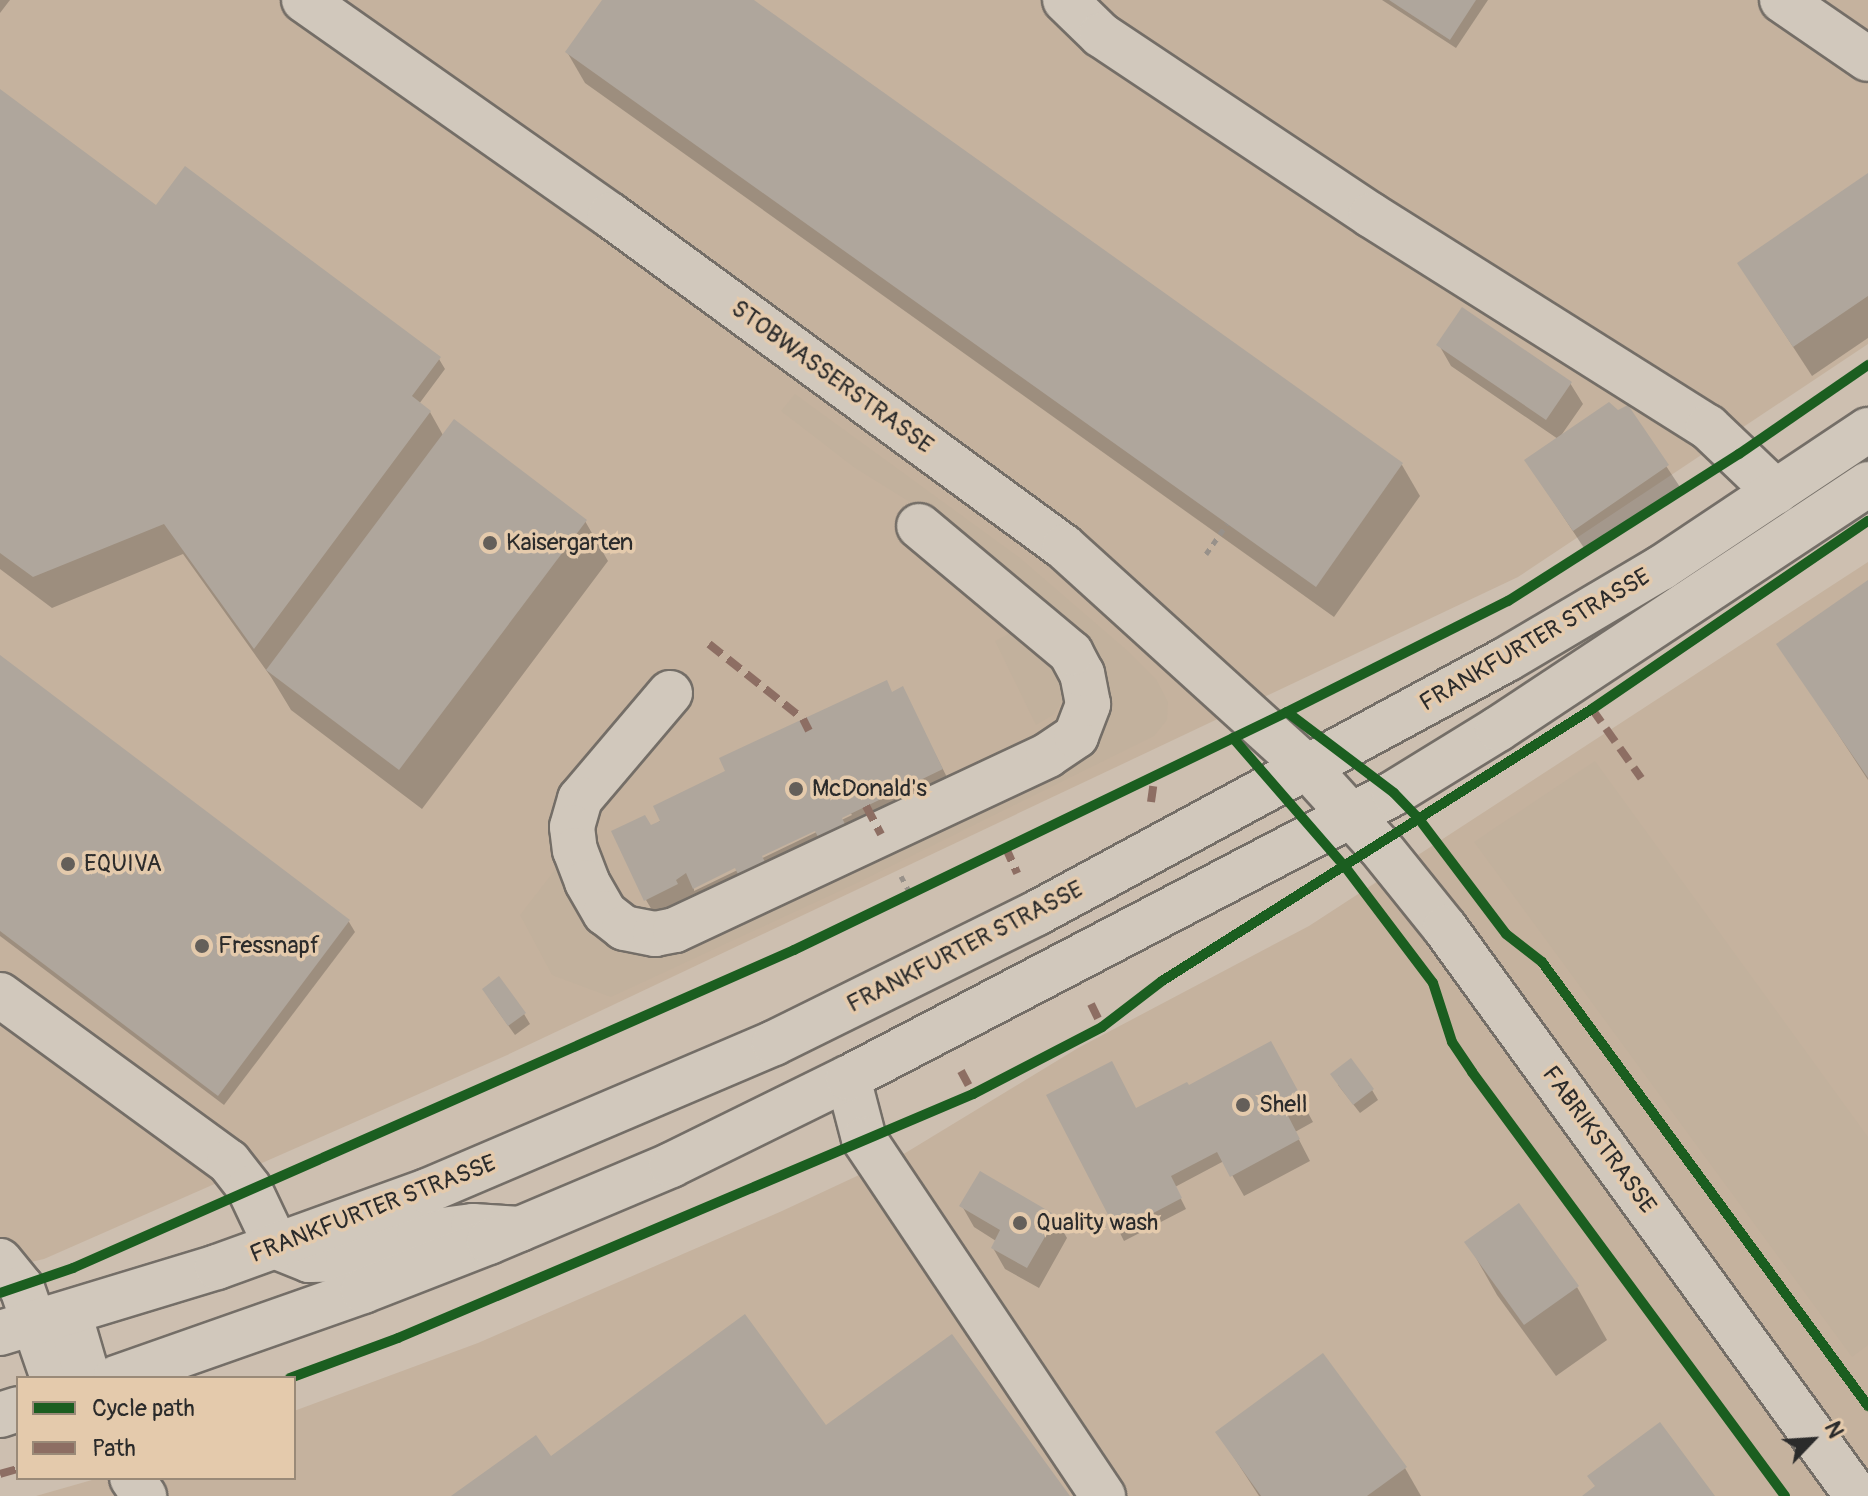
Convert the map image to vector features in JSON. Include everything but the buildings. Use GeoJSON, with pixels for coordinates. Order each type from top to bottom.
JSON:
{"type":"FeatureCollection","features":[{"type":"Feature","properties":{"kind":"main road","name":"STOBWASSERSTRASSE"},"geometry":{"type":"LineString","coordinates":[[304,0],[610,215],[1064,547],[1330,791]]}},
{"type":"Feature","properties":{"kind":"main road"},"geometry":{"type":"LineString","coordinates":[[1065,0],[1101,35],[1371,215],[1708,427],[1776,492]]}},
{"type":"Feature","properties":{"kind":"main road"},"geometry":{"type":"LineString","coordinates":[[1782,0],[1868,59]]}},
{"type":"Feature","properties":{"kind":"main road","name":"FRANKFURTER STRASSE"},"geometry":{"type":"LineString","coordinates":[[122,1376],[363,1291],[520,1229],[671,1165],[848,1078],[1330,791],[1595,608],[1868,430]]}},
{"type":"Feature","properties":{"kind":"main road","name":"FRANKFURTER STRASSE"},"geometry":{"type":"LineString","coordinates":[[34,1323],[277,1247],[510,1158],[774,1043],[1035,914],[1330,791],[1498,729],[1868,484]]}},
{"type":"Feature","properties":{"kind":"main road"},"geometry":{"type":"LineString","coordinates":[[670,693],[580,799],[572,827],[579,860],[605,913],[624,928],[655,934],[689,923],[1048,755],[1076,736],[1088,704],[1082,674],[1071,653],[919,526]]}},
{"type":"Feature","properties":{"kind":"main road","name":"FABRIKSTRASSE"},"geometry":{"type":"LineString","coordinates":[[1330,791],[1445,928],[1857,1496]]}},
{"type":"Feature","properties":{"kind":"main road"},"geometry":{"type":"LineString","coordinates":[[0,995],[229,1162],[249,1188],[277,1247],[309,1260],[348,1259],[419,1233],[473,1226],[520,1229]]}},
{"type":"Feature","properties":{"kind":"main road"},"geometry":{"type":"LineString","coordinates":[[848,1078],[864,1139],[1103,1496]]}},
{"type":"Feature","properties":{"kind":"main road"},"geometry":{"type":"LineString","coordinates":[[0,1261],[22,1288],[52,1376]]}},
{"type":"Feature","properties":{"kind":"main road"},"geometry":{"type":"LineString","coordinates":[[34,1323],[86,1376]]}},
{"type":"Feature","properties":{"kind":"path"},"geometry":{"type":"LineString","coordinates":[[1206,554],[1227,524]]}},
{"type":"Feature","properties":{"kind":"shaded area"},"geometry":{"type":"Polygon","coordinates":[[[0,0],[1868,0],[1868,344],[1518,577],[505,1056],[44,1259],[0,1269],[0,0]]]}},
{"type":"Feature","properties":{"kind":"shaded area"},"geometry":{"type":"Polygon","coordinates":[[[795,394],[1020,558],[1129,652],[1156,679],[1168,702],[1167,720],[1154,736],[857,883],[611,997],[552,975],[520,915],[561,862],[643,948],[1101,704],[1000,578],[913,504],[855,468],[781,411],[795,394]]]}},
{"type":"Feature","properties":{"kind":"shaded area"},"geometry":{"type":"Polygon","coordinates":[[[1868,562],[1868,1496],[36,1496],[92,1480],[296,1480],[296,1410],[478,1343],[782,1211],[902,1155],[1078,1048],[1309,926],[1868,562]]]}},
{"type":"Feature","properties":{"kind":"shaded area"},"geometry":{"type":"Polygon","coordinates":[[[1019,629],[1060,665],[1065,686],[1062,702],[1053,715],[1036,725],[995,641],[1019,629]]]}},
{"type":"Feature","properties":{"kind":"shaded area"},"geometry":{"type":"Polygon","coordinates":[[[1595,761],[1868,1137],[1868,1345],[1852,1357],[1474,842],[1595,761]]]}},
{"type":"Feature","properties":{"kind":"marked path"},"geometry":{"type":"LineString","coordinates":[[709,644],[803,719],[809,731]]}},
{"type":"Feature","properties":{"kind":"marked path"},"geometry":{"type":"LineString","coordinates":[[1592,709],[1641,778]]}},
{"type":"Feature","properties":{"kind":"marked path"},"geometry":{"type":"LineString","coordinates":[[1151,802],[1155,774]]}},
{"type":"Feature","properties":{"kind":"marked path"},"geometry":{"type":"LineString","coordinates":[[866,806],[881,834]]}},
{"type":"Feature","properties":{"kind":"marked path"},"geometry":{"type":"LineString","coordinates":[[1005,846],[1017,873]]}},
{"type":"Feature","properties":{"kind":"marked path"},"geometry":{"type":"LineString","coordinates":[[1091,1004],[1102,1027]]}},
{"type":"Feature","properties":{"kind":"marked path"},"geometry":{"type":"LineString","coordinates":[[961,1071],[973,1094]]}},
{"type":"Feature","properties":{"kind":"marked path"},"geometry":{"type":"LineString","coordinates":[[0,1474],[16,1470]]}},
{"type":"Feature","properties":{"kind":"cycle path"},"geometry":{"type":"LineString","coordinates":[[0,1293],[73,1268],[794,950],[1287,712],[1508,601],[1739,454],[1868,365]]}},
{"type":"Feature","properties":{"kind":"cycle path"},"geometry":{"type":"LineString","coordinates":[[295,1376],[398,1338],[973,1094],[1102,1027],[1162,981],[1592,709],[1868,521]]}},
{"type":"Feature","properties":{"kind":"cycle path"},"geometry":{"type":"LineString","coordinates":[[1287,712],[1394,793],[1419,819],[1506,934],[1542,962],[1868,1406]]}},
{"type":"Feature","properties":{"kind":"cycle path"},"geometry":{"type":"LineString","coordinates":[[1233,738],[1346,868],[1433,983],[1452,1042],[1472,1072],[1785,1496]]}},
{"type":"Feature","properties":{"kind":"place","name":"Kaisergarten"},"geometry":{"type":"Point","coordinates":[490,543]}},
{"type":"Feature","properties":{"kind":"place","name":"McDonald's"},"geometry":{"type":"Point","coordinates":[796,789]}},
{"type":"Feature","properties":{"kind":"place","name":"EQUIVA"},"geometry":{"type":"Point","coordinates":[68,864]}},
{"type":"Feature","properties":{"kind":"place","name":"Fressnapf"},"geometry":{"type":"Point","coordinates":[202,946]}},
{"type":"Feature","properties":{"kind":"place","name":"Shell"},"geometry":{"type":"Point","coordinates":[1243,1105]}},
{"type":"Feature","properties":{"kind":"place","name":"Quality wash"},"geometry":{"type":"Point","coordinates":[1020,1223]}}]}
